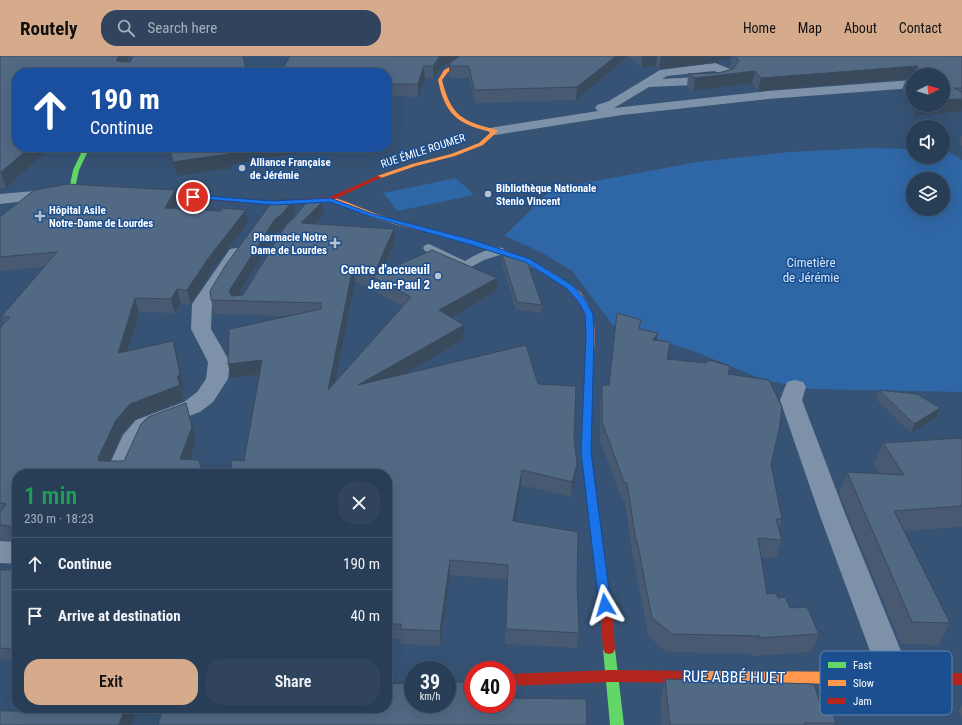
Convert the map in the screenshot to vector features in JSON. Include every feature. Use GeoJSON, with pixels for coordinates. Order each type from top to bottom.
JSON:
{"type":"FeatureCollection","features":[{"type":"Feature","properties":{"kind":"street","name":"RUE ÉMILE ROUMER"},"geometry":{"type":"LineString","coordinates":[[472,56],[446,71],[440,80],[441,90],[451,108],[467,124],[495,131]]}},
{"type":"Feature","properties":{"kind":"street"},"geometry":{"type":"LineString","coordinates":[[570,119],[614,104],[664,73],[715,67],[729,63]]}},
{"type":"Feature","properties":{"kind":"street"},"geometry":{"type":"LineString","coordinates":[[495,131],[622,111],[714,101],[906,85]]}},
{"type":"Feature","properties":{"kind":"street","name":"RUE ÉMILE ROUMER"},"geometry":{"type":"LineString","coordinates":[[332,200],[377,178],[481,144],[495,131]]}},
{"type":"Feature","properties":{"kind":"street"},"geometry":{"type":"LineString","coordinates":[[85,152],[76,170],[73,185],[106,191]]}},
{"type":"Feature","properties":{"kind":"street"},"geometry":{"type":"LineString","coordinates":[[0,199],[55,194],[78,187]]}},
{"type":"Feature","properties":{"kind":"street"},"geometry":{"type":"LineString","coordinates":[[137,193],[273,203],[332,200],[371,215],[445,235],[528,261],[569,286],[582,300],[589,314],[590,336],[586,452],[607,620],[611,676],[617,725]]}},
{"type":"Feature","properties":{"kind":"street"},"geometry":{"type":"LineString","coordinates":[[260,221],[273,203]]}},
{"type":"Feature","properties":{"kind":"street"},"geometry":{"type":"LineString","coordinates":[[119,469],[135,435],[144,425],[192,408],[205,397],[217,379],[219,362],[201,329],[202,304],[218,278],[247,239]]}},
{"type":"Feature","properties":{"kind":"street"},"geometry":{"type":"LineString","coordinates":[[795,387],[791,400],[833,516],[886,651]]}},
{"type":"Feature","properties":{"kind":"street"},"geometry":{"type":"LineString","coordinates":[[0,552],[12,553]]}},
{"type":"Feature","properties":{"kind":"street","name":"RUE ABBÉ HUET"},"geometry":{"type":"LineString","coordinates":[[516,680],[611,676],[820,690]]}},
{"type":"Feature","properties":{"kind":"street","name":"RUE ABBÉ HUET"},"geometry":{"type":"LineString","coordinates":[[952,679],[962,679]]}},
{"type":"Feature","properties":{"kind":"street"},"geometry":{"type":"LineString","coordinates":[[38,725],[44,713]]}},
{"type":"Feature","properties":{"kind":"lane"},"geometry":{"type":"LineString","coordinates":[[303,212],[332,200]]}},
{"type":"Feature","properties":{"kind":"lane"},"geometry":{"type":"LineString","coordinates":[[418,258],[445,235]]}},
{"type":"Feature","properties":{"kind":"lane"},"geometry":{"type":"LineString","coordinates":[[429,248],[464,267],[480,257],[499,251]]}},
{"type":"Feature","properties":{"kind":"green space","name":"Cimetière de Jérémie"},"geometry":{"type":"Polygon","coordinates":[[[869,148],[906,149],[906,164],[950,164],[950,152],[962,160],[962,392],[812,389],[764,380],[693,351],[613,325],[572,271],[541,252],[504,236],[552,189],[697,162],[789,152],[869,148]]]}},
{"type":"Feature","properties":{"kind":"green space"},"geometry":{"type":"Polygon","coordinates":[[[456,178],[474,195],[398,211],[383,193],[456,178]]]}},
{"type":"Feature","properties":{"kind":"building"},"geometry":{"type":"Polygon","coordinates":[[[0,56],[119,56],[116,61],[130,62],[133,56],[243,56],[246,68],[12,68],[12,152],[24,152],[0,173],[0,56]]]}},
{"type":"Feature","properties":{"kind":"building"},"geometry":{"type":"Polygon","coordinates":[[[290,56],[440,56],[433,66],[424,66],[418,84],[392,84],[392,68],[283,68],[290,56]]]}},
{"type":"Feature","properties":{"kind":"building"},"geometry":{"type":"Polygon","coordinates":[[[460,56],[616,56],[577,87],[474,90],[469,66],[449,66],[451,62],[460,56]]]}},
{"type":"Feature","properties":{"kind":"building"},"geometry":{"type":"Polygon","coordinates":[[[734,56],[962,56],[962,88],[954,88],[962,92],[962,99],[950,100],[950,68],[918,68],[917,66],[761,78],[755,71],[695,78],[688,74],[718,73],[733,69],[739,61],[734,56]]]}},
{"type":"Feature","properties":{"kind":"building"},"geometry":{"type":"Polygon","coordinates":[[[170,152],[228,152],[229,154],[173,162],[170,152]]]}},
{"type":"Feature","properties":{"kind":"building"},"geometry":{"type":"Polygon","coordinates":[[[68,184],[175,190],[165,208],[221,211],[222,208],[246,210],[207,260],[187,290],[177,289],[171,299],[135,298],[118,353],[173,341],[180,374],[177,377],[180,385],[130,404],[116,420],[98,458],[99,461],[124,461],[141,424],[148,417],[186,403],[192,427],[180,459],[199,460],[201,469],[12,469],[11,537],[10,526],[0,525],[0,513],[6,504],[0,503],[0,328],[10,317],[1,317],[57,252],[0,257],[0,217],[34,190],[68,184]]]}},
{"type":"Feature","properties":{"kind":"building"},"geometry":{"type":"Polygon","coordinates":[[[277,199],[293,200],[282,214],[275,219],[229,291],[232,296],[243,295],[286,225],[306,203],[322,202],[301,223],[394,229],[373,276],[432,250],[497,278],[439,310],[464,325],[358,385],[526,345],[538,384],[576,386],[574,437],[577,465],[572,482],[522,470],[513,521],[578,532],[577,585],[579,633],[506,629],[508,565],[450,560],[440,631],[400,629],[401,624],[392,624],[392,469],[232,469],[231,460],[244,461],[262,360],[228,364],[229,329],[321,309],[321,303],[211,300],[210,291],[225,266],[269,206],[277,199]],[[353,267],[328,390],[411,297],[353,267]]]}},
{"type":"Feature","properties":{"kind":"building"},"geometry":{"type":"Polygon","coordinates":[[[501,251],[527,261],[542,305],[517,302],[501,251]]]}},
{"type":"Feature","properties":{"kind":"building"},"geometry":{"type":"Polygon","coordinates":[[[617,313],[641,320],[639,329],[658,333],[653,340],[670,342],[667,359],[706,363],[709,360],[730,366],[728,374],[769,380],[782,407],[779,430],[771,464],[782,519],[776,519],[782,540],[758,538],[767,594],[776,593],[778,598],[785,597],[790,608],[807,607],[819,634],[758,638],[760,636],[672,634],[652,618],[636,541],[627,483],[624,482],[602,422],[602,385],[609,385],[617,313]]]}},
{"type":"Feature","properties":{"kind":"building"},"geometry":{"type":"Polygon","coordinates":[[[879,390],[917,394],[940,408],[914,424],[879,390]]]}},
{"type":"Feature","properties":{"kind":"building"},"geometry":{"type":"Polygon","coordinates":[[[962,438],[962,506],[894,511],[950,623],[912,622],[847,472],[904,475],[883,443],[962,438]]]}},
{"type":"Feature","properties":{"kind":"building"},"geometry":{"type":"Polygon","coordinates":[[[0,570],[12,570],[12,647],[11,649],[0,648],[0,570]]]}},
{"type":"Feature","properties":{"kind":"building"},"geometry":{"type":"Polygon","coordinates":[[[665,679],[814,684],[820,703],[820,715],[833,715],[836,723],[804,723],[805,725],[670,725],[665,679]]]}},
{"type":"Feature","properties":{"kind":"building"},"geometry":{"type":"Polygon","coordinates":[[[456,682],[464,682],[464,713],[516,713],[516,698],[586,699],[587,725],[158,725],[162,713],[392,713],[392,684],[404,683],[404,713],[456,713],[456,682]]]}},
{"type":"Feature","properties":{"kind":"building"},"geometry":{"type":"Polygon","coordinates":[[[0,711],[12,711],[12,713],[123,713],[119,725],[0,725],[0,711]]]}},
{"type":"Feature","properties":{"kind":"traffic: fast"},"geometry":{"type":"LineString","coordinates":[[85,152],[76,170],[73,185],[83,189],[100,191]]}},
{"type":"Feature","properties":{"kind":"traffic: fast"},"geometry":{"type":"LineString","coordinates":[[609,649],[617,725]]}},
{"type":"Feature","properties":{"kind":"traffic: slow"},"geometry":{"type":"LineString","coordinates":[[379,177],[414,165],[453,155],[481,144],[495,131],[473,125],[457,117],[447,103],[443,93],[440,80],[446,71],[472,56]]}},
{"type":"Feature","properties":{"kind":"traffic: slow"},"geometry":{"type":"LineString","coordinates":[[331,199],[371,215],[493,250],[527,262],[556,277],[578,294],[589,314],[591,334],[589,369]]}},
{"type":"Feature","properties":{"kind":"traffic: slow"},"geometry":{"type":"LineString","coordinates":[[699,677],[820,678]]}},
{"type":"Feature","properties":{"kind":"traffic: jam"},"geometry":{"type":"LineString","coordinates":[[146,194],[273,203],[331,199],[379,177]]}},
{"type":"Feature","properties":{"kind":"traffic: jam"},"geometry":{"type":"LineString","coordinates":[[589,369],[586,452],[607,621],[609,649]]}},
{"type":"Feature","properties":{"kind":"traffic: jam"},"geometry":{"type":"LineString","coordinates":[[516,680],[611,676],[699,677]]}},
{"type":"Feature","properties":{"kind":"traffic: jam"},"geometry":{"type":"LineString","coordinates":[[952,679],[962,679]]}},
{"type":"Feature","properties":{"kind":"place","name":"Alliance Française de Jérémie"},"geometry":{"type":"Point","coordinates":[242,168]}},
{"type":"Feature","properties":{"kind":"place","name":"Bibliothèque Nationale Stenio Vincent"},"geometry":{"type":"Point","coordinates":[488,194]}},
{"type":"Feature","properties":{"kind":"place","name":"Hôpital Asile Notre-Dame de Lourdes"},"geometry":{"type":"Point","coordinates":[40,216]}},
{"type":"Feature","properties":{"kind":"place","name":"Pharmacie Notre Dame de Lourdes"},"geometry":{"type":"Point","coordinates":[335,243]}},
{"type":"Feature","properties":{"kind":"place","name":"Centre d'accueuil Jean-Paul 2"},"geometry":{"type":"Point","coordinates":[438,276]}},
{"type":"Feature","properties":{"kind":"route"},"geometry":{"type":"LineString","coordinates":[[193,197],[273,203],[330,200],[371,215],[470,242],[528,261],[569,286],[582,300],[589,314],[590,336],[586,452],[605,605]]}}]}
